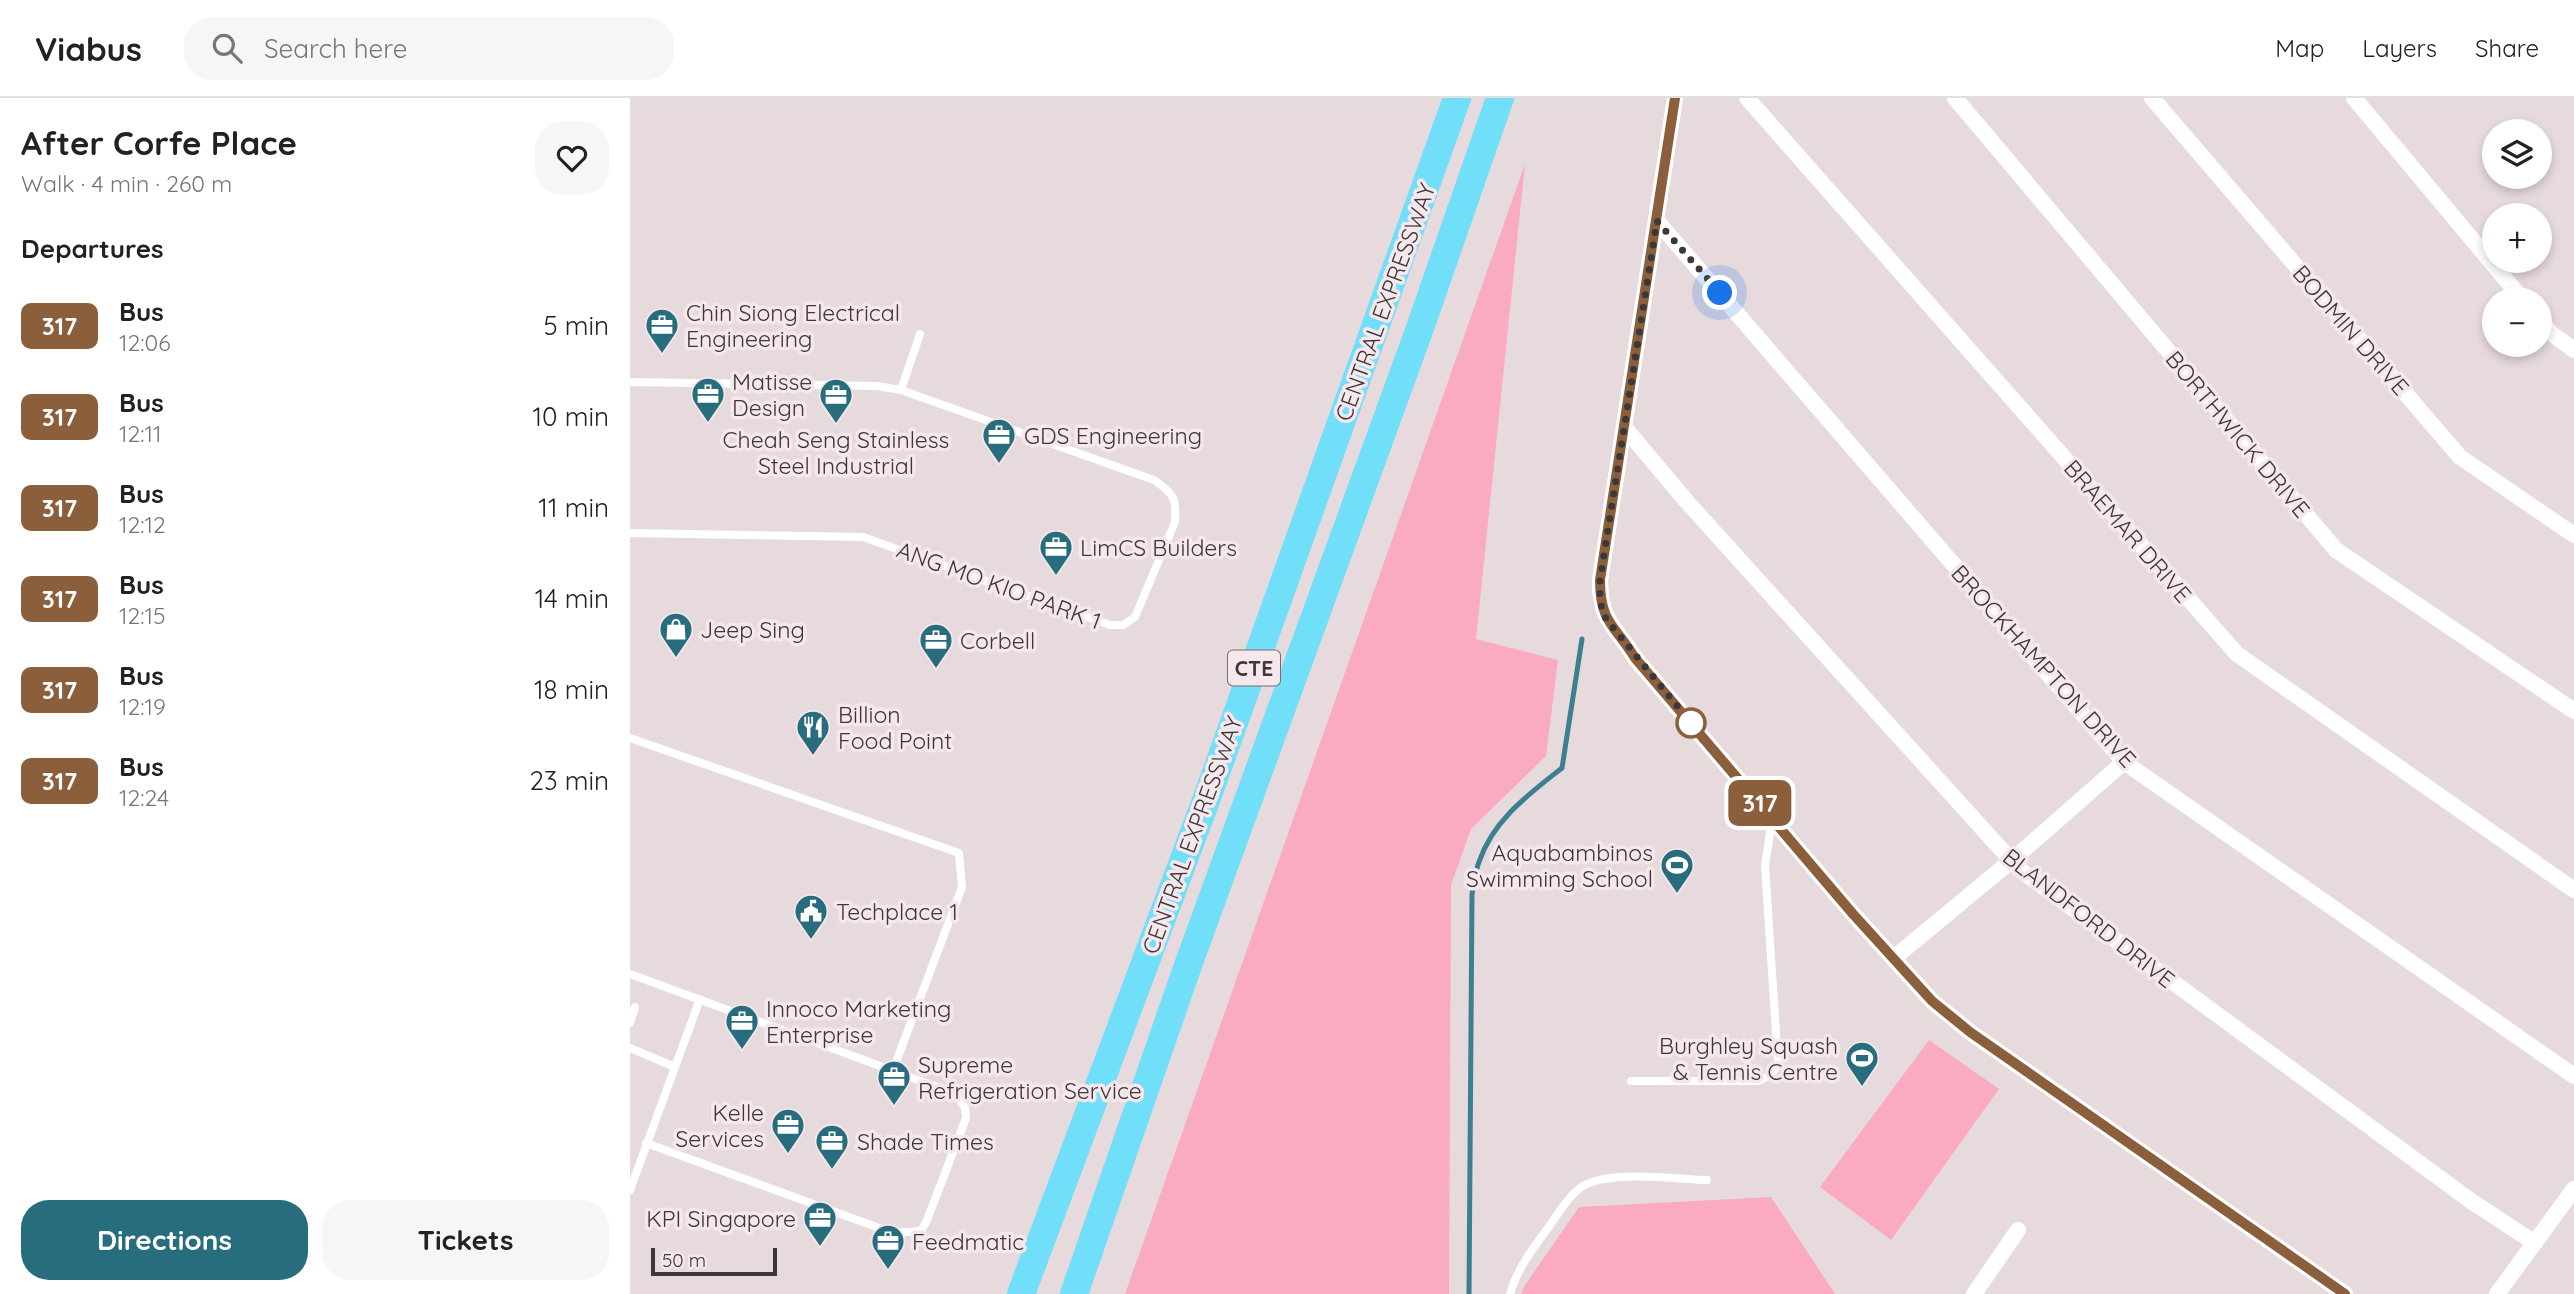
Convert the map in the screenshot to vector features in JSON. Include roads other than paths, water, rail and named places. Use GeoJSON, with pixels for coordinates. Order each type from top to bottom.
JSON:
{"type":"FeatureCollection","features":[{"type":"Feature","properties":{"kind":"highway","name":"CENTRAL EXPRESSWAY"},"geometry":{"type":"LineString","coordinates":[[1021,1294],[1208,795],[1457,98]]}},
{"type":"Feature","properties":{"kind":"highway","name":"CENTRAL EXPRESSWAY"},"geometry":{"type":"LineString","coordinates":[[1074,1294],[1186,971],[1420,328],[1500,98]]}},
{"type":"Feature","properties":{"kind":"street"},"geometry":{"type":"LineString","coordinates":[[1675,98],[1600,580],[1600,602],[1606,619],[1635,658],[1853,914],[1895,957],[1932,1001],[1970,1032],[2345,1294]]}},
{"type":"Feature","properties":{"kind":"street","name":"BRAEMAR DRIVE"},"geometry":{"type":"LineString","coordinates":[[1747,98],[2237,654],[2574,890]]}},
{"type":"Feature","properties":{"kind":"street","name":"BORTHWICK DRIVE"},"geometry":{"type":"LineString","coordinates":[[1955,98],[2336,550],[2574,711]]}},
{"type":"Feature","properties":{"kind":"street","name":"BODMIN DRIVE"},"geometry":{"type":"LineString","coordinates":[[2152,98],[2460,457],[2574,535]]}},
{"type":"Feature","properties":{"kind":"street"},"geometry":{"type":"LineString","coordinates":[[2354,98],[2512,287]]}},
{"type":"Feature","properties":{"kind":"street","name":"BROCKHAMPTON DRIVE"},"geometry":{"type":"LineString","coordinates":[[1657,221],[2124,762],[2574,1076]]}},
{"type":"Feature","properties":{"kind":"street"},"geometry":{"type":"LineString","coordinates":[[2552,334],[2574,350]]}},
{"type":"Feature","properties":{"kind":"street","name":"BLANDFORD DRIVE"},"geometry":{"type":"LineString","coordinates":[[1623,427],[1688,503],[2011,861],[2070,909],[2472,1201],[2535,1243]]}},
{"type":"Feature","properties":{"kind":"street"},"geometry":{"type":"LineString","coordinates":[[1895,957],[2011,861],[2124,762]]}},
{"type":"Feature","properties":{"kind":"street"},"geometry":{"type":"LineString","coordinates":[[2497,1294],[2574,1189]]}},
{"type":"Feature","properties":{"kind":"street"},"geometry":{"type":"LineString","coordinates":[[1974,1294],[2018,1230]]}},
{"type":"Feature","properties":{"kind":"lane"},"geometry":{"type":"LineString","coordinates":[[901,390],[920,334]]}},
{"type":"Feature","properties":{"kind":"lane","name":"ANG MO KIO PARK 1"},"geometry":{"type":"LineString","coordinates":[[630,382],[877,386],[901,390],[1154,480],[1170,491],[1176,505],[1175,522],[1135,617],[1123,625],[1110,625],[863,537],[630,533]]}},
{"type":"Feature","properties":{"kind":"lane"},"geometry":{"type":"LineString","coordinates":[[630,738],[959,853],[962,887],[893,1070]]}},
{"type":"Feature","properties":{"kind":"lane"},"geometry":{"type":"LineString","coordinates":[[1631,1081],[1759,1081],[1772,1074],[1778,1063],[1765,866],[1773,819]]}},
{"type":"Feature","properties":{"kind":"lane"},"geometry":{"type":"LineString","coordinates":[[630,974],[956,1094],[965,1108],[965,1118],[921,1231],[893,1233],[646,1143]]}},
{"type":"Feature","properties":{"kind":"lane"},"geometry":{"type":"LineString","coordinates":[[630,1190],[700,999]]}},
{"type":"Feature","properties":{"kind":"lane"},"geometry":{"type":"LineString","coordinates":[[630,1023],[635,1007]]}},
{"type":"Feature","properties":{"kind":"lane"},"geometry":{"type":"LineString","coordinates":[[630,1048],[675,1067]]}},
{"type":"Feature","properties":{"kind":"lane"},"geometry":{"type":"LineString","coordinates":[[1510,1294],[1530,1252],[1568,1200],[1583,1186],[1593,1181],[1616,1177],[1707,1180]]}},
{"type":"Feature","properties":{"kind":"waterway"},"geometry":{"type":"LineString","coordinates":[[1469,1294],[1474,882],[1485,847],[1493,833],[1513,809],[1562,768],[1582,639]]}},
{"type":"Feature","properties":{"kind":"place","name":"Chin Siong Electrical Engineering"},"geometry":{"type":"Point","coordinates":[662,355]}},
{"type":"Feature","properties":{"kind":"place","name":"Matisse Design"},"geometry":{"type":"Point","coordinates":[708,424]}},
{"type":"Feature","properties":{"kind":"place","name":"Cheah Seng Stainless Steel Industrial"},"geometry":{"type":"Point","coordinates":[836,425]}},
{"type":"Feature","properties":{"kind":"place","name":"GDS Engineering"},"geometry":{"type":"Point","coordinates":[999,465]}},
{"type":"Feature","properties":{"kind":"place","name":"LimCS Builders"},"geometry":{"type":"Point","coordinates":[1056,577]}},
{"type":"Feature","properties":{"kind":"place","name":"Jeep Sing"},"geometry":{"type":"Point","coordinates":[676,659]}},
{"type":"Feature","properties":{"kind":"place","name":"Corbell"},"geometry":{"type":"Point","coordinates":[936,670]}},
{"type":"Feature","properties":{"kind":"place","name":"Billion Food Point"},"geometry":{"type":"Point","coordinates":[813,757]}},
{"type":"Feature","properties":{"kind":"place","name":"Aquabambinos Swimming School"},"geometry":{"type":"Point","coordinates":[1677,895]}},
{"type":"Feature","properties":{"kind":"place","name":"Techplace 1"},"geometry":{"type":"Point","coordinates":[811,941]}},
{"type":"Feature","properties":{"kind":"place","name":"Innoco Marketing Enterprise"},"geometry":{"type":"Point","coordinates":[742,1051]}},
{"type":"Feature","properties":{"kind":"place","name":"Burghley Squash & Tennis Centre"},"geometry":{"type":"Point","coordinates":[1862,1088]}},
{"type":"Feature","properties":{"kind":"place","name":"Supreme Refrigeration Service"},"geometry":{"type":"Point","coordinates":[894,1107]}},
{"type":"Feature","properties":{"kind":"place","name":"Kelle Services"},"geometry":{"type":"Point","coordinates":[788,1155]}},
{"type":"Feature","properties":{"kind":"place","name":"Shade Times"},"geometry":{"type":"Point","coordinates":[832,1171]}},
{"type":"Feature","properties":{"kind":"place","name":"KPI Singapore"},"geometry":{"type":"Point","coordinates":[820,1248]}},
{"type":"Feature","properties":{"kind":"place","name":"Feedmatic"},"geometry":{"type":"Point","coordinates":[888,1271]}}]}
